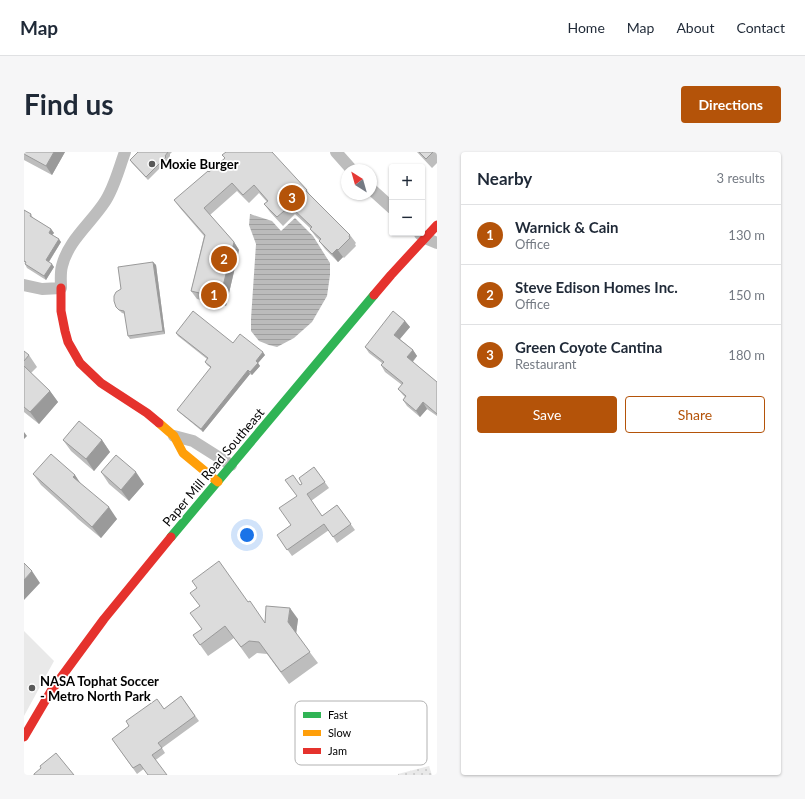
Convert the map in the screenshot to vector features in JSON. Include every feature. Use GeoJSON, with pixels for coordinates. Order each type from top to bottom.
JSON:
{"type":"FeatureCollection","features":[{"type":"Feature","properties":{"kind":"street"},"geometry":{"type":"LineString","coordinates":[[125,152],[106,202],[77,238],[68,252],[62,266],[60,277],[61,310],[68,342],[80,363],[100,383],[147,413],[174,436],[183,453],[218,482]]}},
{"type":"Feature","properties":{"kind":"street"},"geometry":{"type":"LineString","coordinates":[[336,152],[347,164]]}},
{"type":"Feature","properties":{"kind":"street"},"geometry":{"type":"LineString","coordinates":[[377,194],[389,205]]}},
{"type":"Feature","properties":{"kind":"street","name":"Paper Mill Road Southeast"},"geometry":{"type":"LineString","coordinates":[[425,233],[437,225]]}},
{"type":"Feature","properties":{"kind":"street","name":"Paper Mill Road Southeast"},"geometry":{"type":"LineString","coordinates":[[24,738],[51,691],[104,619],[421,236]]}},
{"type":"Feature","properties":{"kind":"street"},"geometry":{"type":"LineString","coordinates":[[424,236],[437,243]]}},
{"type":"Feature","properties":{"kind":"street"},"geometry":{"type":"LineString","coordinates":[[24,285],[42,289],[61,288]]}},
{"type":"Feature","properties":{"kind":"street"},"geometry":{"type":"LineString","coordinates":[[174,436],[192,440],[231,465]]}},
{"type":"Feature","properties":{"kind":"shaded area"},"geometry":{"type":"Polygon","coordinates":[[[250,214],[272,221],[281,231],[295,218],[313,236],[330,263],[327,296],[312,322],[294,338],[277,347],[259,341],[251,331],[256,244],[249,225],[250,214]]]}},
{"type":"Feature","properties":{"kind":"shaded area","name":"NASA Tophat Soccer - Metro North Park"},"geometry":{"type":"Polygon","coordinates":[[[24,631],[54,661],[24,716],[24,631]]]}},
{"type":"Feature","properties":{"kind":"shaded area"},"geometry":{"type":"Polygon","coordinates":[[[429,766],[432,775],[398,775],[398,774],[429,766]]]}},
{"type":"Feature","properties":{"kind":"building"},"geometry":{"type":"Polygon","coordinates":[[[24,152],[54,152],[46,166],[24,154],[24,152]]]}},
{"type":"Feature","properties":{"kind":"building"},"geometry":{"type":"Polygon","coordinates":[[[138,152],[168,152],[165,156],[166,157],[146,177],[130,160],[138,152]]]}},
{"type":"Feature","properties":{"kind":"building"},"geometry":{"type":"Polygon","coordinates":[[[226,152],[272,152],[307,190],[306,191],[350,235],[350,238],[332,254],[319,241],[321,239],[310,229],[312,227],[290,206],[277,217],[264,204],[268,201],[254,185],[243,195],[232,183],[204,208],[234,242],[220,298],[191,291],[205,235],[174,200],[225,158],[222,155],[226,152]]]}},
{"type":"Feature","properties":{"kind":"building"},"geometry":{"type":"Polygon","coordinates":[[[419,152],[433,152],[426,159],[419,152]]]}},
{"type":"Feature","properties":{"kind":"building"},"geometry":{"type":"Polygon","coordinates":[[[24,210],[31,214],[30,216],[51,229],[49,233],[59,239],[46,260],[52,264],[44,276],[25,264],[26,262],[24,261],[24,210]]]}},
{"type":"Feature","properties":{"kind":"building"},"geometry":{"type":"Polygon","coordinates":[[[153,262],[163,331],[128,336],[124,311],[119,310],[116,307],[114,301],[116,292],[121,289],[118,267],[153,262]]]}},
{"type":"Feature","properties":{"kind":"building"},"geometry":{"type":"Polygon","coordinates":[[[193,311],[233,343],[240,334],[263,352],[256,361],[258,363],[250,372],[248,370],[201,429],[177,410],[211,367],[205,362],[208,358],[176,333],[193,311]]]}},
{"type":"Feature","properties":{"kind":"building"},"geometry":{"type":"Polygon","coordinates":[[[393,311],[405,321],[394,335],[413,350],[407,357],[437,382],[437,414],[423,402],[416,411],[403,400],[406,396],[398,389],[403,383],[381,365],[384,362],[365,347],[393,311]]]}},
{"type":"Feature","properties":{"kind":"building"},"geometry":{"type":"Polygon","coordinates":[[[24,351],[29,355],[24,361],[24,351]]]}},
{"type":"Feature","properties":{"kind":"building"},"geometry":{"type":"Polygon","coordinates":[[[24,366],[50,391],[30,412],[24,407],[24,366]]]}},
{"type":"Feature","properties":{"kind":"building"},"geometry":{"type":"Polygon","coordinates":[[[79,421],[102,440],[86,459],[63,440],[79,421]]]}},
{"type":"Feature","properties":{"kind":"building"},"geometry":{"type":"Polygon","coordinates":[[[51,454],[75,475],[73,477],[109,507],[92,527],[33,474],[51,454]]]}},
{"type":"Feature","properties":{"kind":"building"},"geometry":{"type":"Polygon","coordinates":[[[116,455],[136,472],[121,490],[101,472],[116,455]]]}},
{"type":"Feature","properties":{"kind":"building"},"geometry":{"type":"Polygon","coordinates":[[[314,467],[325,482],[307,494],[322,516],[337,505],[351,524],[333,537],[324,524],[287,550],[277,535],[291,525],[279,508],[297,496],[285,480],[293,475],[300,485],[302,484],[299,478],[314,467]]]}},
{"type":"Feature","properties":{"kind":"building"},"geometry":{"type":"Polygon","coordinates":[[[219,561],[265,623],[266,606],[290,608],[288,622],[310,652],[281,672],[259,642],[249,641],[241,647],[225,626],[200,645],[193,635],[202,629],[190,613],[200,606],[190,593],[197,588],[192,581],[219,561]]]}},
{"type":"Feature","properties":{"kind":"building"},"geometry":{"type":"Polygon","coordinates":[[[24,563],[32,571],[24,580],[24,563]]]}},
{"type":"Feature","properties":{"kind":"building"},"geometry":{"type":"Polygon","coordinates":[[[181,696],[195,716],[158,743],[162,748],[152,755],[167,775],[148,775],[140,764],[133,768],[112,739],[129,726],[126,721],[157,699],[164,709],[181,696]]]}},
{"type":"Feature","properties":{"kind":"building"},"geometry":{"type":"Polygon","coordinates":[[[56,753],[74,775],[34,775],[41,768],[40,766],[56,753]]]}},
{"type":"Feature","properties":{"kind":"traffic: fast"},"geometry":{"type":"LineString","coordinates":[[171,537],[374,295]]}},
{"type":"Feature","properties":{"kind":"traffic: slow"},"geometry":{"type":"LineString","coordinates":[[159,423],[174,436],[183,453],[218,482]]}},
{"type":"Feature","properties":{"kind":"traffic: jam"},"geometry":{"type":"LineString","coordinates":[[374,295],[437,225]]}},
{"type":"Feature","properties":{"kind":"traffic: jam"},"geometry":{"type":"LineString","coordinates":[[61,288],[61,311],[65,331],[68,342],[80,363],[101,383],[147,413],[159,423]]}},
{"type":"Feature","properties":{"kind":"traffic: jam"},"geometry":{"type":"LineString","coordinates":[[24,737],[51,691],[104,619],[171,537]]}},
{"type":"Feature","properties":{"kind":"place","name":"Moxie Burger"},"geometry":{"type":"Point","coordinates":[152,164]}},
{"type":"Feature","properties":{"kind":"place","name":"Green Coyote Cantina"},"geometry":{"type":"Point","coordinates":[292,198]}},
{"type":"Feature","properties":{"kind":"place","name":"Steve Edison Homes Inc."},"geometry":{"type":"Point","coordinates":[224,259]}},
{"type":"Feature","properties":{"kind":"place","name":"Warnick & Cain"},"geometry":{"type":"Point","coordinates":[214,295]}},
{"type":"Feature","properties":{"kind":"place","name":"NASA Tophat Soccer - Metro North Park"},"geometry":{"type":"Point","coordinates":[32,688]}}]}
